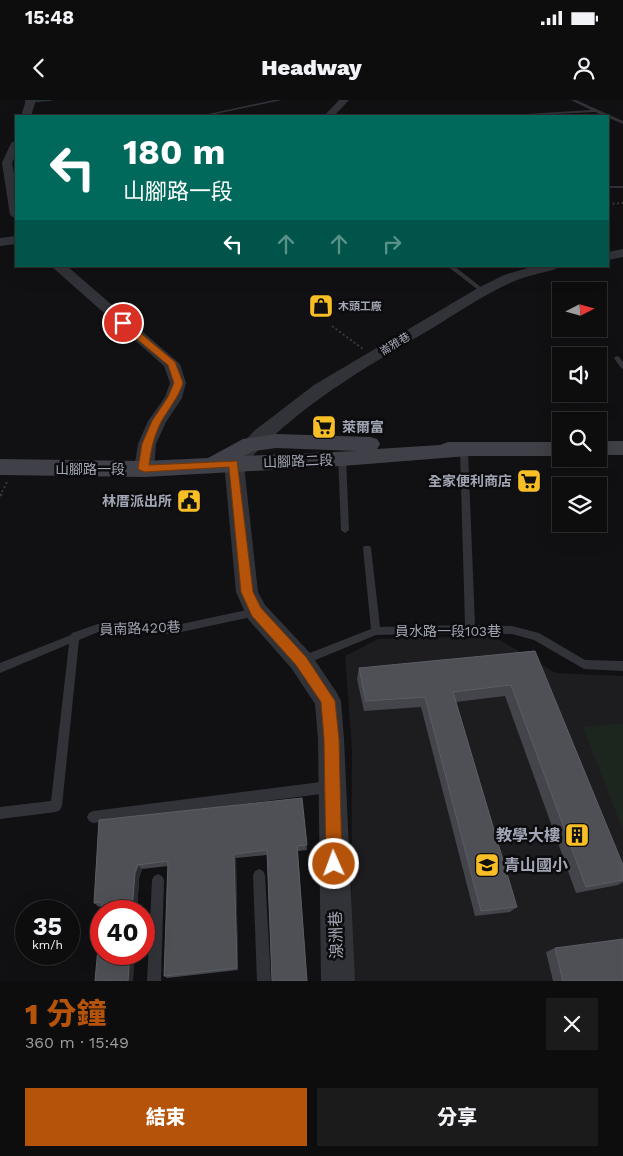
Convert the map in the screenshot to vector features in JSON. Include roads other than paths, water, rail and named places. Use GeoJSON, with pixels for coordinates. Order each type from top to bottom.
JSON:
{"type":"FeatureCollection","features":[{"type":"Feature","properties":{"kind":"main road","name":"山腳路二段"},"geometry":{"type":"LineString","coordinates":[[231,458],[341,451],[552,449]]}},
{"type":"Feature","properties":{"kind":"main road"},"geometry":{"type":"LineString","coordinates":[[607,449],[622,451]]}},
{"type":"Feature","properties":{"kind":"main road","name":"山腳路一段"},"geometry":{"type":"LineString","coordinates":[[0,467],[144,469],[231,458]]}},
{"type":"Feature","properties":{"kind":"street"},"geometry":{"type":"LineString","coordinates":[[26,115],[31,100]]}},
{"type":"Feature","properties":{"kind":"street"},"geometry":{"type":"LineString","coordinates":[[330,115],[344,100]]}},
{"type":"Feature","properties":{"kind":"street"},"geometry":{"type":"LineString","coordinates":[[341,115],[353,100]]}},
{"type":"Feature","properties":{"kind":"street"},"geometry":{"type":"LineString","coordinates":[[15,149],[7,163],[15,207]]}},
{"type":"Feature","properties":{"kind":"street"},"geometry":{"type":"LineString","coordinates":[[0,242],[15,240]]}},
{"type":"Feature","properties":{"kind":"street"},"geometry":{"type":"LineString","coordinates":[[0,251],[15,249]]}},
{"type":"Feature","properties":{"kind":"street"},"geometry":{"type":"LineString","coordinates":[[609,256],[623,253]]}},
{"type":"Feature","properties":{"kind":"street"},"geometry":{"type":"LineString","coordinates":[[59,267],[172,364],[178,383],[173,398],[157,421],[147,444],[144,469]]}},
{"type":"Feature","properties":{"kind":"street","name":"崙雅巷"},"geometry":{"type":"LineString","coordinates":[[231,458],[318,390],[483,291],[509,278],[548,267]]}},
{"type":"Feature","properties":{"kind":"street","name":"湶洲巷"},"geometry":{"type":"LineString","coordinates":[[231,458],[247,592],[256,612],[301,661],[328,701],[331,739],[338,981]]}},
{"type":"Feature","properties":{"kind":"lane"},"geometry":{"type":"LineString","coordinates":[[206,115],[280,100]]}},
{"type":"Feature","properties":{"kind":"lane"},"geometry":{"type":"LineString","coordinates":[[573,100],[604,115]]}},
{"type":"Feature","properties":{"kind":"lane"},"geometry":{"type":"LineString","coordinates":[[513,115],[594,111]]}},
{"type":"Feature","properties":{"kind":"lane"},"geometry":{"type":"LineString","coordinates":[[609,117],[623,123]]}},
{"type":"Feature","properties":{"kind":"lane"},"geometry":{"type":"LineString","coordinates":[[609,187],[623,187]]}},
{"type":"Feature","properties":{"kind":"lane"},"geometry":{"type":"LineString","coordinates":[[451,267],[483,291]]}},
{"type":"Feature","properties":{"kind":"lane"},"geometry":{"type":"LineString","coordinates":[[617,358],[623,367]]}},
{"type":"Feature","properties":{"kind":"lane"},"geometry":{"type":"LineString","coordinates":[[464,450],[470,629]]}},
{"type":"Feature","properties":{"kind":"lane"},"geometry":{"type":"LineString","coordinates":[[341,451],[345,530]]}},
{"type":"Feature","properties":{"kind":"lane"},"geometry":{"type":"LineString","coordinates":[[367,548],[376,631]]}},
{"type":"Feature","properties":{"kind":"lane","name":"員南路420巷"},"geometry":{"type":"LineString","coordinates":[[0,668],[98,628],[172,630],[256,612]]}},
{"type":"Feature","properties":{"kind":"lane","name":"員水路一段103巷"},"geometry":{"type":"LineString","coordinates":[[301,661],[376,631],[470,629],[512,630],[536,636],[584,664],[623,666]]}},
{"type":"Feature","properties":{"kind":"lane"},"geometry":{"type":"LineString","coordinates":[[0,813],[56,806],[75,636]]}},
{"type":"Feature","properties":{"kind":"lane"},"geometry":{"type":"LineString","coordinates":[[93,817],[331,787]]}},
{"type":"Feature","properties":{"kind":"lane"},"geometry":{"type":"LineString","coordinates":[[259,875],[264,981]]}},
{"type":"Feature","properties":{"kind":"lane"},"geometry":{"type":"LineString","coordinates":[[154,981],[158,880]]}},
{"type":"Feature","properties":{"kind":"waterway"},"geometry":{"type":"LineString","coordinates":[[26,100],[26,102],[51,100]]}},
{"type":"Feature","properties":{"kind":"place","name":"木頭工廠"},"geometry":{"type":"Point","coordinates":[321,306]}},
{"type":"Feature","properties":{"kind":"place","name":"萊爾富"},"geometry":{"type":"Point","coordinates":[324,427]}},
{"type":"Feature","properties":{"kind":"place","name":"全家便利商店"},"geometry":{"type":"Point","coordinates":[529,481]}},
{"type":"Feature","properties":{"kind":"place","name":"林厝派出所"},"geometry":{"type":"Point","coordinates":[189,501]}},
{"type":"Feature","properties":{"kind":"place","name":"教學大樓"},"geometry":{"type":"Point","coordinates":[577,835]}},
{"type":"Feature","properties":{"kind":"place","name":"青山國小"},"geometry":{"type":"Point","coordinates":[487,865]}}]}
